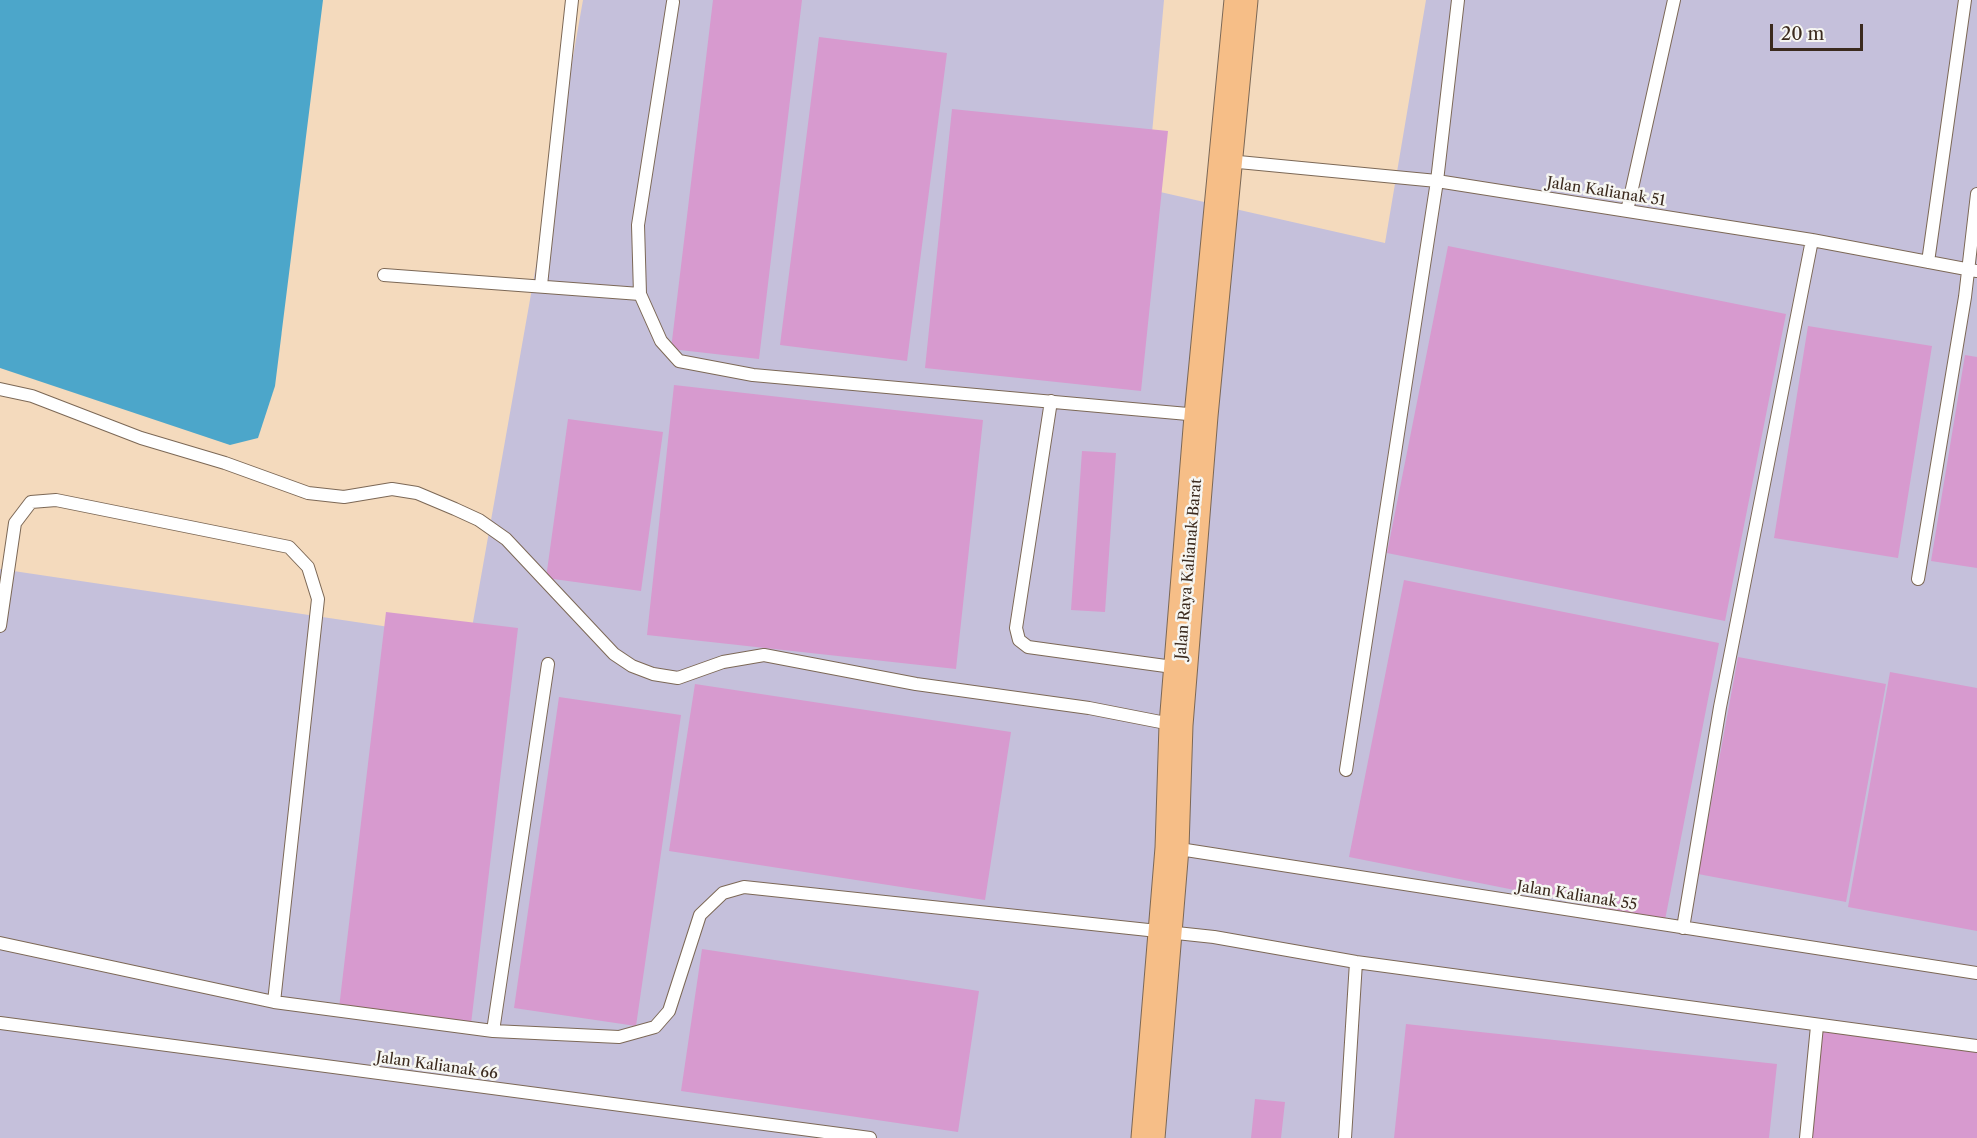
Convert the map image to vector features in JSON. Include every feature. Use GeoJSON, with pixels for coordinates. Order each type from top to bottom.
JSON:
{"type":"FeatureCollection","features":[{"type":"Feature","properties":{"kind":"highway","name":"Jalan Raya Kalianak Barat"},"geometry":{"type":"LineString","coordinates":[[1148,1138],[1166,934],[1172,848],[1176,724],[1201,416],[1241,0]]}},
{"type":"Feature","properties":{"kind":"lane"},"geometry":{"type":"LineString","coordinates":[[541,285],[572,0]]}},
{"type":"Feature","properties":{"kind":"lane"},"geometry":{"type":"LineString","coordinates":[[1346,770],[1437,181],[1458,0]]}},
{"type":"Feature","properties":{"kind":"lane"},"geometry":{"type":"LineString","coordinates":[[1628,211],[1674,0]]}},
{"type":"Feature","properties":{"kind":"lane"},"geometry":{"type":"LineString","coordinates":[[1929,262],[1965,0]]}},
{"type":"Feature","properties":{"kind":"lane"},"geometry":{"type":"LineString","coordinates":[[673,2],[638,225],[640,294],[661,341],[680,361],[753,375],[1201,416]]}},
{"type":"Feature","properties":{"kind":"lane","name":"Jalan Kalianak 51"},"geometry":{"type":"LineString","coordinates":[[1227,161],[1437,181],[1812,240],[1972,270]]}},
{"type":"Feature","properties":{"kind":"lane"},"geometry":{"type":"LineString","coordinates":[[1918,579],[1965,297],[1972,270],[1977,194]]}},
{"type":"Feature","properties":{"kind":"lane"},"geometry":{"type":"LineString","coordinates":[[1683,928],[1720,707],[1812,240]]}},
{"type":"Feature","properties":{"kind":"lane"},"geometry":{"type":"LineString","coordinates":[[384,275],[640,294]]}},
{"type":"Feature","properties":{"kind":"lane"},"geometry":{"type":"LineString","coordinates":[[0,389],[32,396],[141,438],[225,463],[308,493],[344,497],[392,489],[417,493],[455,509],[479,520],[506,539],[614,654],[632,666],[653,674],[678,678],[723,662],[764,655],[916,684],[1089,708],[1176,724]]}},
{"type":"Feature","properties":{"kind":"lane"},"geometry":{"type":"LineString","coordinates":[[1051,401],[1016,628],[1019,640],[1028,646],[1181,668]]}},
{"type":"Feature","properties":{"kind":"lane"},"geometry":{"type":"LineString","coordinates":[[0,626],[15,523],[31,501],[56,500],[289,547],[309,567],[318,599],[274,1002]]}},
{"type":"Feature","properties":{"kind":"lane"},"geometry":{"type":"LineString","coordinates":[[493,1031],[548,664]]}},
{"type":"Feature","properties":{"kind":"lane","name":"Jalan Kalianak 55"},"geometry":{"type":"LineString","coordinates":[[1172,848],[1977,973]]}},
{"type":"Feature","properties":{"kind":"lane"},"geometry":{"type":"LineString","coordinates":[[0,943],[274,1002],[493,1031],[619,1037],[655,1027],[669,1011],[700,915],[723,893],[744,888],[1166,934],[1214,937],[1356,962],[1977,1046]]}},
{"type":"Feature","properties":{"kind":"lane"},"geometry":{"type":"LineString","coordinates":[[1345,1138],[1356,962]]}},
{"type":"Feature","properties":{"kind":"lane","name":"Jalan Kalianak 66"},"geometry":{"type":"LineString","coordinates":[[0,1023],[870,1138]]}},
{"type":"Feature","properties":{"kind":"lane"},"geometry":{"type":"LineString","coordinates":[[1806,1138],[1817,1026]]}},
{"type":"Feature","properties":{"kind":"shaded area"},"geometry":{"type":"Polygon","coordinates":[[[583,0],[1164,0],[1147,189],[1385,243],[1426,0],[1977,0],[1977,1138],[0,1138],[0,569],[470,639],[583,0]]]}},
{"type":"Feature","properties":{"kind":"water"},"geometry":{"type":"Polygon","coordinates":[[[0,0],[323,0],[275,386],[258,438],[230,445],[0,368],[0,0]]]}},
{"type":"Feature","properties":{"kind":"building"},"geometry":{"type":"Polygon","coordinates":[[[713,0],[802,0],[759,359],[671,349],[713,0]]]}},
{"type":"Feature","properties":{"kind":"building"},"geometry":{"type":"Polygon","coordinates":[[[819,37],[947,53],[907,361],[780,345],[819,37]]]}},
{"type":"Feature","properties":{"kind":"building"},"geometry":{"type":"Polygon","coordinates":[[[952,109],[1168,131],[1141,391],[925,368],[952,109]]]}},
{"type":"Feature","properties":{"kind":"building"},"geometry":{"type":"Polygon","coordinates":[[[1448,246],[1786,314],[1725,621],[1387,553],[1448,246]]]}},
{"type":"Feature","properties":{"kind":"building"},"geometry":{"type":"Polygon","coordinates":[[[1808,326],[1932,346],[1898,558],[1774,538],[1808,326]]]}},
{"type":"Feature","properties":{"kind":"building"},"geometry":{"type":"Polygon","coordinates":[[[1965,355],[1977,357],[1977,568],[1931,561],[1965,355]]]}},
{"type":"Feature","properties":{"kind":"building"},"geometry":{"type":"Polygon","coordinates":[[[674,385],[983,420],[956,669],[647,635],[674,385]]]}},
{"type":"Feature","properties":{"kind":"building"},"geometry":{"type":"Polygon","coordinates":[[[568,419],[663,432],[641,591],[546,578],[568,419]]]}},
{"type":"Feature","properties":{"kind":"building"},"geometry":{"type":"Polygon","coordinates":[[[1082,451],[1116,453],[1105,612],[1071,610],[1082,451]]]}},
{"type":"Feature","properties":{"kind":"building"},"geometry":{"type":"Polygon","coordinates":[[[1404,580],[1719,643],[1665,920],[1349,857],[1404,580]]]}},
{"type":"Feature","properties":{"kind":"building"},"geometry":{"type":"Polygon","coordinates":[[[386,612],[518,628],[471,1024],[339,1008],[386,612]]]}},
{"type":"Feature","properties":{"kind":"building"},"geometry":{"type":"Polygon","coordinates":[[[1738,657],[1886,684],[1846,902],[1698,874],[1738,657]]]}},
{"type":"Feature","properties":{"kind":"building"},"geometry":{"type":"Polygon","coordinates":[[[1890,672],[1977,688],[1977,931],[1848,907],[1890,672]]]}},
{"type":"Feature","properties":{"kind":"building"},"geometry":{"type":"Polygon","coordinates":[[[695,684],[1011,732],[985,900],[669,851],[695,684]]]}},
{"type":"Feature","properties":{"kind":"building"},"geometry":{"type":"Polygon","coordinates":[[[559,697],[681,715],[636,1026],[514,1008],[559,697]]]}},
{"type":"Feature","properties":{"kind":"building"},"geometry":{"type":"Polygon","coordinates":[[[702,949],[979,991],[958,1132],[681,1091],[702,949]]]}},
{"type":"Feature","properties":{"kind":"building"},"geometry":{"type":"Polygon","coordinates":[[[1406,1024],[1777,1064],[1769,1138],[1394,1138],[1406,1024]]]}},
{"type":"Feature","properties":{"kind":"building"},"geometry":{"type":"Polygon","coordinates":[[[1823,1032],[1977,1050],[1977,1138],[1811,1138],[1823,1032]]]}},
{"type":"Feature","properties":{"kind":"building"},"geometry":{"type":"Polygon","coordinates":[[[1255,1099],[1285,1102],[1281,1138],[1251,1138],[1255,1099]]]}}]}
